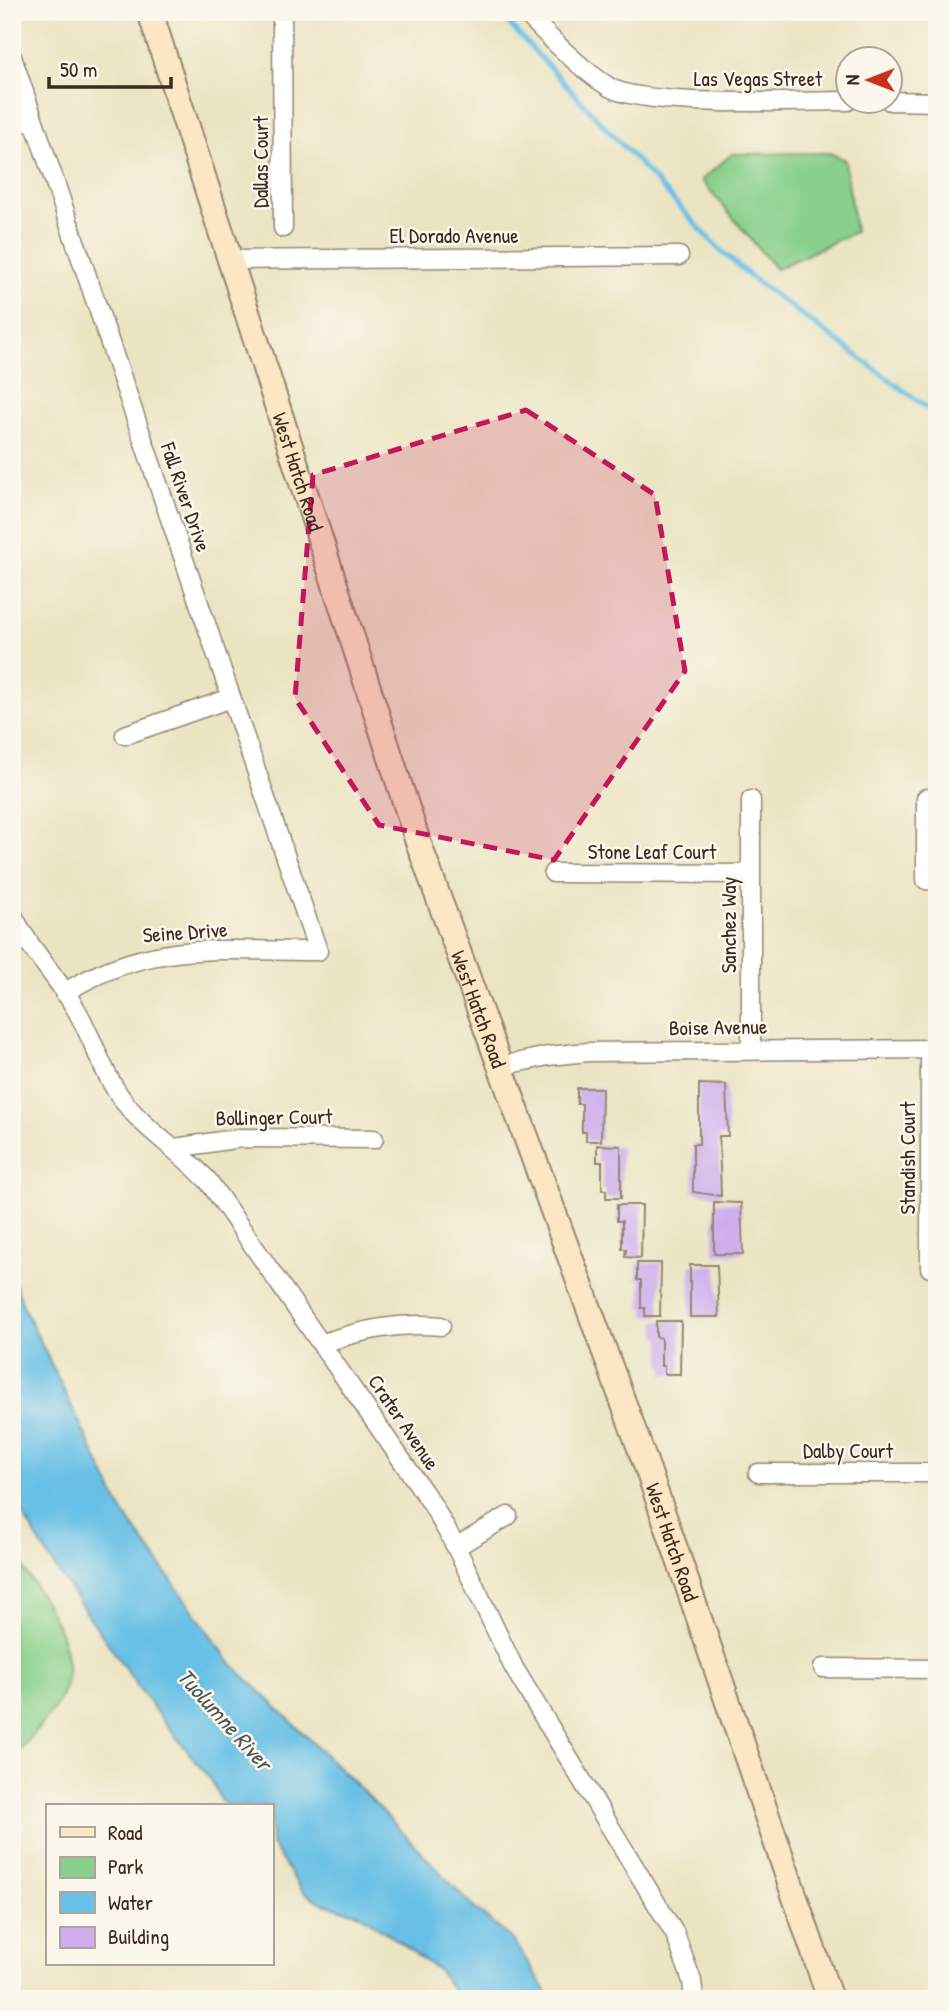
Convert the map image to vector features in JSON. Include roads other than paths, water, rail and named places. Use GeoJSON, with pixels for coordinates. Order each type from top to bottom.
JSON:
{"type":"FeatureCollection","features":[{"type":"Feature","properties":{"kind":"main road","name":"West Hatch Road"},"geometry":{"type":"LineString","coordinates":[[150,12],[417,839],[648,1470],[830,1999]]}},
{"type":"Feature","properties":{"kind":"street","name":"Dallas Court"},"geometry":{"type":"LineString","coordinates":[[282,12],[283,228]]}},
{"type":"Feature","properties":{"kind":"street","name":"Las Vegas Street"},"geometry":{"type":"LineString","coordinates":[[525,12],[611,88],[667,100],[834,101]]}},
{"type":"Feature","properties":{"kind":"street","name":"Fall River Drive"},"geometry":{"type":"LineString","coordinates":[[12,57],[318,951]]}},
{"type":"Feature","properties":{"kind":"street"},"geometry":{"type":"LineString","coordinates":[[904,101],[937,102]]}},
{"type":"Feature","properties":{"kind":"street"},"geometry":{"type":"LineString","coordinates":[[12,126],[33,119]]}},
{"type":"Feature","properties":{"kind":"street","name":"El Dorado Avenue"},"geometry":{"type":"LineString","coordinates":[[229,260],[679,256]]}},
{"type":"Feature","properties":{"kind":"street"},"geometry":{"type":"LineString","coordinates":[[125,735],[231,698]]}},
{"type":"Feature","properties":{"kind":"street"},"geometry":{"type":"LineString","coordinates":[[926,798],[931,880]]}},
{"type":"Feature","properties":{"kind":"street","name":"Sanchez Way"},"geometry":{"type":"LineString","coordinates":[[751,800],[751,1049]]}},
{"type":"Feature","properties":{"kind":"street","name":"Stone Leaf Court"},"geometry":{"type":"LineString","coordinates":[[553,873],[751,874]]}},
{"type":"Feature","properties":{"kind":"street","name":"Crater Avenue"},"geometry":{"type":"LineString","coordinates":[[12,913],[30,946],[77,1010],[114,1089],[148,1127],[175,1148],[209,1181],[432,1504],[456,1547],[514,1668],[675,1934],[692,1981],[694,1999]]}},
{"type":"Feature","properties":{"kind":"street","name":"Seine Drive"},"geometry":{"type":"LineString","coordinates":[[64,993],[116,965],[165,953],[318,951]]}},
{"type":"Feature","properties":{"kind":"street","name":"Boise Avenue"},"geometry":{"type":"LineString","coordinates":[[501,1066],[548,1056],[588,1052],[933,1049]]}},
{"type":"Feature","properties":{"kind":"street","name":"Standish Court"},"geometry":{"type":"LineString","coordinates":[[930,1268],[933,1049]]}},
{"type":"Feature","properties":{"kind":"street","name":"Bollinger Court"},"geometry":{"type":"LineString","coordinates":[[175,1148],[240,1138],[374,1139]]}},
{"type":"Feature","properties":{"kind":"street"},"geometry":{"type":"LineString","coordinates":[[323,1343],[381,1327],[441,1326]]}},
{"type":"Feature","properties":{"kind":"street","name":"Dalby Court"},"geometry":{"type":"LineString","coordinates":[[758,1473],[937,1474]]}},
{"type":"Feature","properties":{"kind":"street"},"geometry":{"type":"LineString","coordinates":[[456,1547],[508,1516]]}},
{"type":"Feature","properties":{"kind":"street"},"geometry":{"type":"LineString","coordinates":[[823,1668],[937,1669]]}},
{"type":"Feature","properties":{"kind":"water","name":"Tuolumne River"},"geometry":{"type":"Polygon","coordinates":[[[12,1276],[25,1310],[122,1511],[230,1662],[371,1799],[473,1907],[514,1941],[551,1999],[459,1999],[438,1970],[360,1914],[324,1904],[303,1892],[273,1847],[273,1804],[222,1802],[211,1780],[153,1708],[56,1569],[12,1497],[12,1276]]]}},
{"type":"Feature","properties":{"kind":"waterway"},"geometry":{"type":"LineString","coordinates":[[498,12],[719,249],[752,278],[937,415]]}}]}
